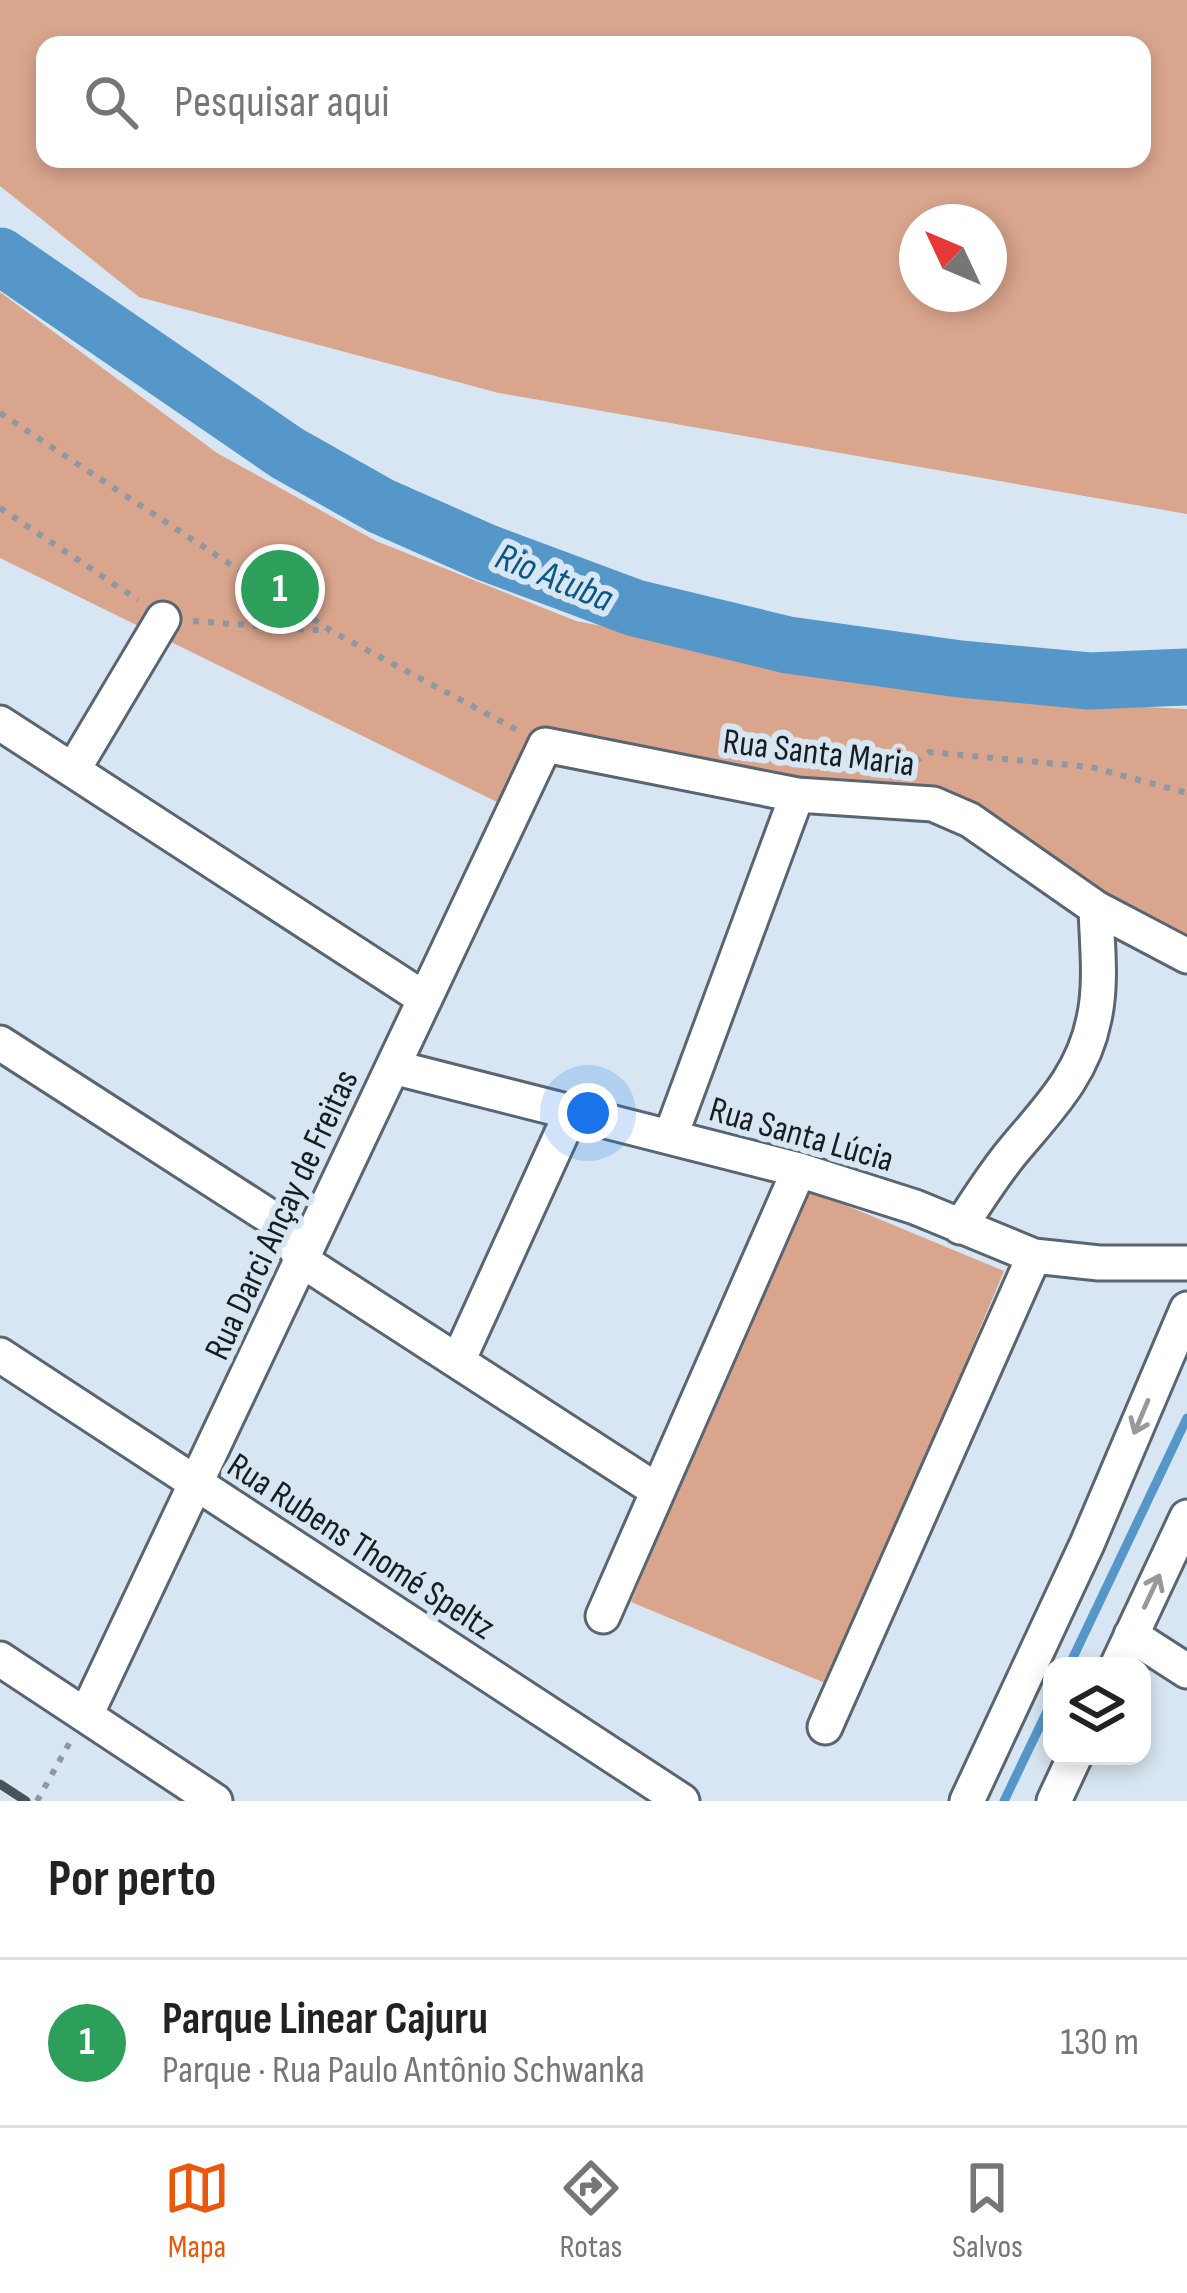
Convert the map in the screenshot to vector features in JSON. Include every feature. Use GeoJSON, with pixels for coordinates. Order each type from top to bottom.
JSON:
{"type":"FeatureCollection","features":[{"type":"Feature","properties":{"kind":"street"},"geometry":{"type":"LineString","coordinates":[[73,770],[163,619]]}},
{"type":"Feature","properties":{"kind":"street"},"geometry":{"type":"LineString","coordinates":[[0,723],[425,999]]}},
{"type":"Feature","properties":{"kind":"street","name":"Rua Santa Maria"},"geometry":{"type":"LineString","coordinates":[[545,746],[797,795],[919,801],[951,810],[1096,908],[1187,956]]}},
{"type":"Feature","properties":{"kind":"street","name":"Rua Darci Ançay de Freitas"},"geometry":{"type":"LineString","coordinates":[[86,1715],[545,746]]}},
{"type":"Feature","properties":{"kind":"street"},"geometry":{"type":"LineString","coordinates":[[671,1135],[797,795]]}},
{"type":"Feature","properties":{"kind":"street"},"geometry":{"type":"LineString","coordinates":[[960,1227],[994,1174],[1064,1093],[1083,1055],[1098,987],[1096,908]]}},
{"type":"Feature","properties":{"kind":"street"},"geometry":{"type":"LineString","coordinates":[[0,1042],[275,1220],[302,1260],[658,1491]]}},
{"type":"Feature","properties":{"kind":"street","name":"Rua Santa Lúcia"},"geometry":{"type":"LineString","coordinates":[[393,1066],[800,1170],[900,1202],[1034,1256],[1099,1263],[1187,1263]]}},
{"type":"Feature","properties":{"kind":"street"},"geometry":{"type":"LineString","coordinates":[[458,1361],[572,1111]]}},
{"type":"Feature","properties":{"kind":"street"},"geometry":{"type":"LineString","coordinates":[[603,1616],[800,1170]]}},
{"type":"Feature","properties":{"kind":"street"},"geometry":{"type":"LineString","coordinates":[[275,1220],[292,1222],[312,1216],[329,1202]]}},
{"type":"Feature","properties":{"kind":"street"},"geometry":{"type":"LineString","coordinates":[[825,1727],[1034,1256]]}},
{"type":"Feature","properties":{"kind":"street"},"geometry":{"type":"LineString","coordinates":[[967,1801],[1088,1544],[1187,1309]]}},
{"type":"Feature","properties":{"kind":"street","name":"Rua Rubens Thomé Speltz"},"geometry":{"type":"LineString","coordinates":[[0,1354],[682,1801]]}},
{"type":"Feature","properties":{"kind":"street"},"geometry":{"type":"LineString","coordinates":[[1187,1517],[1124,1651],[1187,1672]]}},
{"type":"Feature","properties":{"kind":"street"},"geometry":{"type":"LineString","coordinates":[[0,1659],[215,1801]]}},
{"type":"Feature","properties":{"kind":"street"},"geometry":{"type":"LineString","coordinates":[[1054,1801],[1071,1765]]}},
{"type":"Feature","properties":{"kind":"path"},"geometry":{"type":"LineString","coordinates":[[0,413],[332,632],[545,746]]}},
{"type":"Feature","properties":{"kind":"path"},"geometry":{"type":"LineString","coordinates":[[860,800],[929,752],[1091,767],[1187,793]]}},
{"type":"Feature","properties":{"kind":"path"},"geometry":{"type":"LineString","coordinates":[[37,1801],[86,1715]]}},
{"type":"Feature","properties":{"kind":"shaded area"},"geometry":{"type":"Polygon","coordinates":[[[0,0],[1187,0],[1187,514],[499,393],[139,297],[0,186],[0,0]]]}},
{"type":"Feature","properties":{"kind":"shaded area"},"geometry":{"type":"Polygon","coordinates":[[[0,292],[217,453],[376,541],[576,621],[982,699],[1187,709],[1187,935],[1080,878],[973,802],[946,793],[894,784],[802,779],[540,727],[497,802],[0,558],[0,292]]]}},
{"type":"Feature","properties":{"kind":"shaded area"},"geometry":{"type":"Polygon","coordinates":[[[804,1188],[1004,1271],[830,1685],[631,1602],[804,1188]]]}},
{"type":"Feature","properties":{"kind":"waterway","name":"Rio Atuba"},"geometry":{"type":"LineString","coordinates":[[0,256],[287,453],[381,506],[485,552],[635,608],[788,645],[960,669],[1089,681],[1187,677]]}},
{"type":"Feature","properties":{"kind":"waterway"},"geometry":{"type":"LineString","coordinates":[[1073,1657],[1187,1418]]}},
{"type":"Feature","properties":{"kind":"waterway"},"geometry":{"type":"LineString","coordinates":[[1004,1801],[1043,1720]]}},
{"type":"Feature","properties":{"kind":"railway"},"geometry":{"type":"LineString","coordinates":[[0,1784],[26,1801]]}},
{"type":"Feature","properties":{"kind":"place","name":"Parque Linear Cajuru"},"geometry":{"type":"Point","coordinates":[280,589]}}]}
